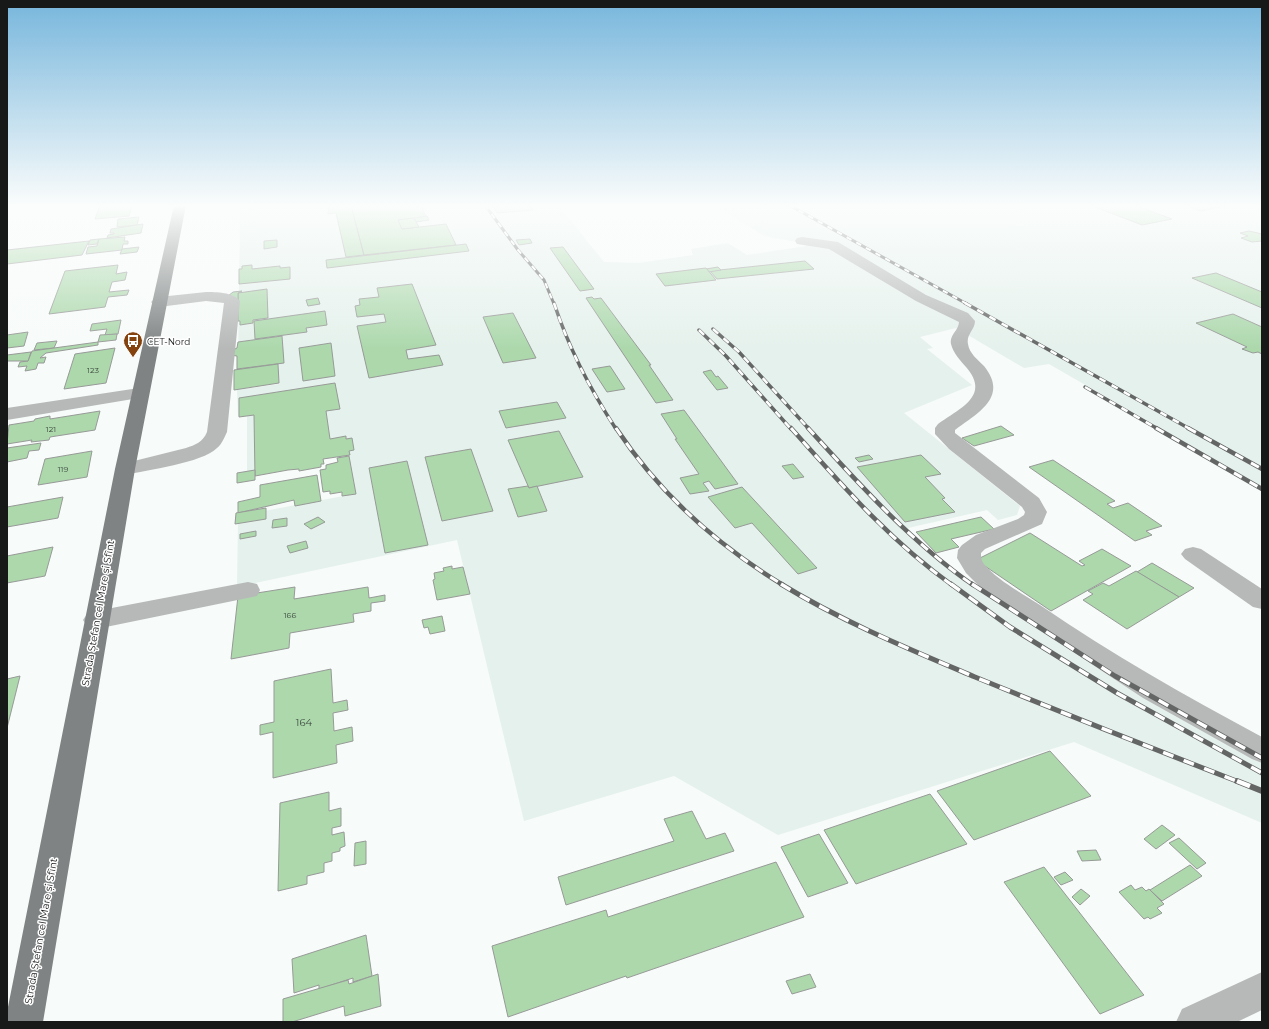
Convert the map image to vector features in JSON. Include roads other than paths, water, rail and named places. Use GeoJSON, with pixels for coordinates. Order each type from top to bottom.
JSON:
{"type":"FeatureCollection","features":[{"type":"Feature","properties":{"kind":"main road","name":"Strada Ștefan cel Mare și Sfînt"},"geometry":{"type":"LineString","coordinates":[[24,1022],[96,620],[139,394],[170,253]]}},
{"type":"Feature","properties":{"kind":"street"},"geometry":{"type":"LineString","coordinates":[[846,253],[921,298],[962,316],[967,321],[967,326],[960,336],[959,342],[963,351],[982,376],[986,385],[985,392],[972,408],[945,428],[945,434],[956,445],[1031,503],[1036,512],[1034,519],[1026,525],[978,542],[970,550],[969,558],[974,568],[992,584],[1043,620],[1153,691],[1262,751]]}},
{"type":"Feature","properties":{"kind":"street"},"geometry":{"type":"LineString","coordinates":[[125,469],[196,452],[208,446],[214,440],[217,432],[232,301],[227,298],[213,297],[159,302]]}},
{"type":"Feature","properties":{"kind":"street"},"geometry":{"type":"LineString","coordinates":[[7,414],[139,394]]}},
{"type":"Feature","properties":{"kind":"street"},"geometry":{"type":"LineString","coordinates":[[1193,554],[1262,601]]}},
{"type":"Feature","properties":{"kind":"street"},"geometry":{"type":"LineString","coordinates":[[96,620],[248,590]]}},
{"type":"Feature","properties":{"kind":"street"},"geometry":{"type":"LineString","coordinates":[[1195,1022],[1262,992]]}},
{"type":"Feature","properties":{"kind":"railway"},"geometry":{"type":"LineString","coordinates":[[521,253],[544,280],[554,304]]}},
{"type":"Feature","properties":{"kind":"railway"},"geometry":{"type":"LineString","coordinates":[[875,253],[967,304]]}},
{"type":"Feature","properties":{"kind":"railway"},"geometry":{"type":"LineString","coordinates":[[554,303],[573,353],[597,399],[616,429]]}},
{"type":"Feature","properties":{"kind":"railway"},"geometry":{"type":"LineString","coordinates":[[965,303],[1190,429]]}},
{"type":"Feature","properties":{"kind":"railway"},"geometry":{"type":"LineString","coordinates":[[713,329],[739,352],[809,429]]}},
{"type":"Feature","properties":{"kind":"railway"},"geometry":{"type":"LineString","coordinates":[[699,330],[726,356],[791,429]]}},
{"type":"Feature","properties":{"kind":"railway"},"geometry":{"type":"LineString","coordinates":[[1085,387],[1158,429]]}},
{"type":"Feature","properties":{"kind":"railway"},"geometry":{"type":"LineString","coordinates":[[616,428],[651,474],[670,496],[691,516],[735,553],[783,585]]}},
{"type":"Feature","properties":{"kind":"railway"},"geometry":{"type":"LineString","coordinates":[[791,428],[848,491],[887,531],[929,568],[952,585]]}},
{"type":"Feature","properties":{"kind":"railway"},"geometry":{"type":"LineString","coordinates":[[808,428],[866,491],[907,531],[928,550],[973,585]]}},
{"type":"Feature","properties":{"kind":"railway"},"geometry":{"type":"LineString","coordinates":[[1156,428],[1262,489]]}},
{"type":"Feature","properties":{"kind":"railway"},"geometry":{"type":"LineString","coordinates":[[1188,428],[1262,469]]}},
{"type":"Feature","properties":{"kind":"railway"},"geometry":{"type":"LineString","coordinates":[[781,584],[852,623],[926,656],[1041,704],[1239,782]]}},
{"type":"Feature","properties":{"kind":"railway"},"geometry":{"type":"LineString","coordinates":[[951,584],[1010,627],[1117,693],[1262,773]]}},
{"type":"Feature","properties":{"kind":"railway"},"geometry":{"type":"LineString","coordinates":[[972,584],[1115,676],[1262,758]]}},
{"type":"Feature","properties":{"kind":"railway"},"geometry":{"type":"LineString","coordinates":[[1237,781],[1262,791]]}},
{"type":"Feature","properties":{"kind":"place","name":"CET-Nord"},"geometry":{"type":"Point","coordinates":[133,358]}}]}
